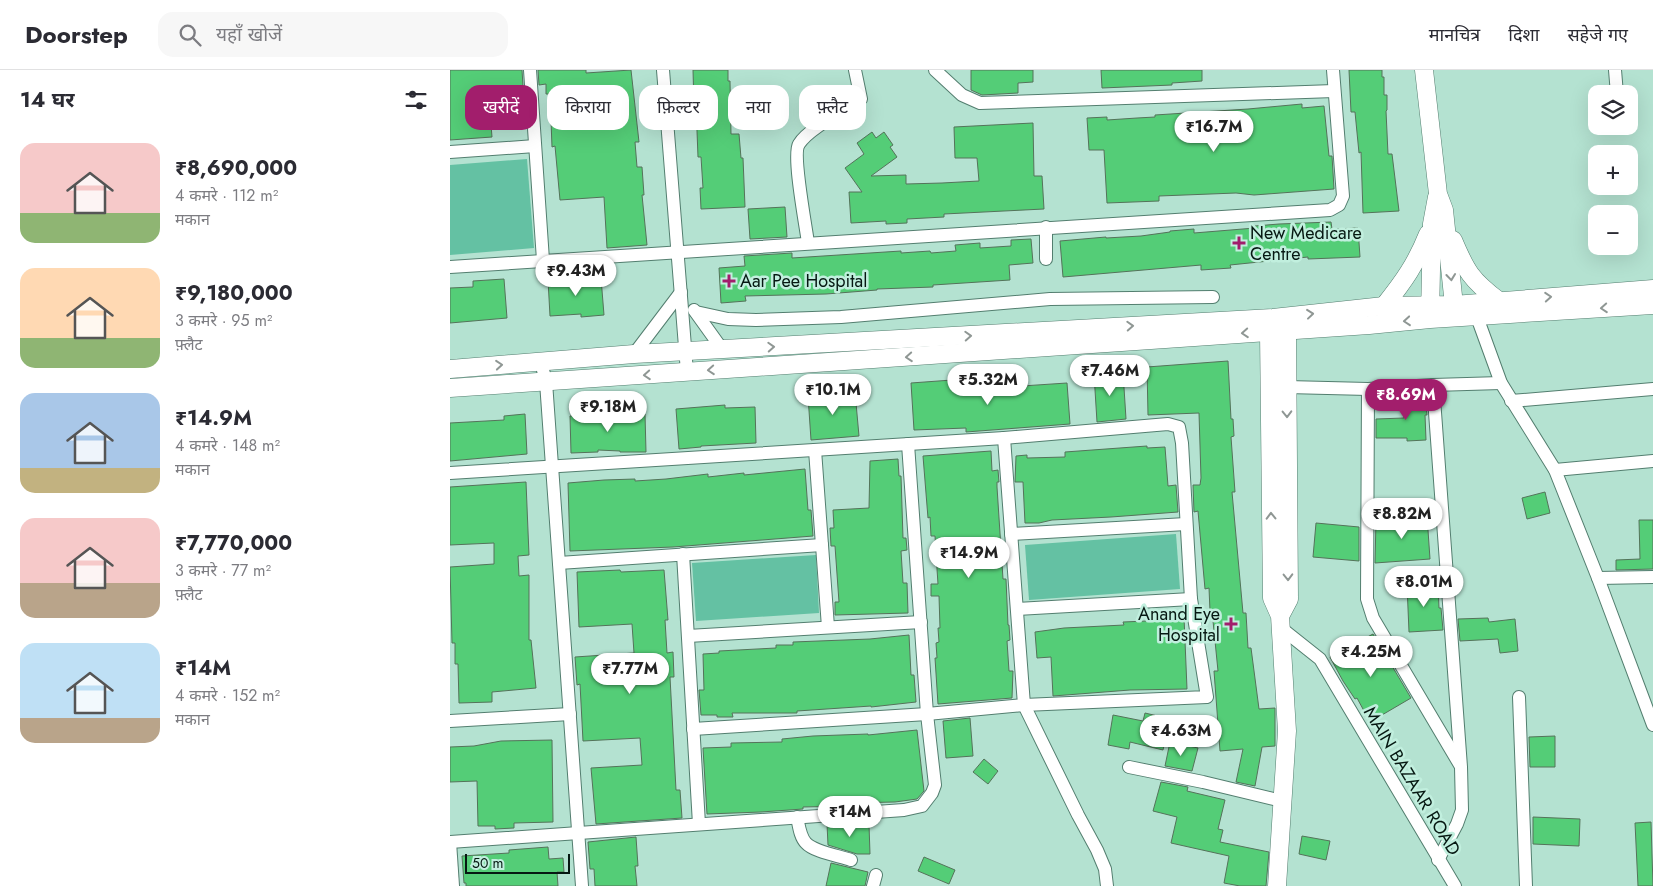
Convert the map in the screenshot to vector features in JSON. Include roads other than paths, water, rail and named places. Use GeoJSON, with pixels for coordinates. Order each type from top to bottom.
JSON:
{"type":"FeatureCollection","features":[{"type":"Feature","properties":{"kind":"main road"},"geometry":{"type":"LineString","coordinates":[[1424,70],[1438,194],[1439,223],[1430,312]]}},
{"type":"Feature","properties":{"kind":"main road"},"geometry":{"type":"LineString","coordinates":[[1439,223],[1468,273],[1483,290],[1499,301]]}},
{"type":"Feature","properties":{"kind":"main road"},"geometry":{"type":"LineString","coordinates":[[1384,306],[1407,276],[1439,223]]}},
{"type":"Feature","properties":{"kind":"main road"},"geometry":{"type":"LineString","coordinates":[[1439,223],[1455,311]]}},
{"type":"Feature","properties":{"kind":"main road"},"geometry":{"type":"LineString","coordinates":[[450,388],[1278,327],[1455,311],[1499,301],[1653,289]]}},
{"type":"Feature","properties":{"kind":"main road"},"geometry":{"type":"LineString","coordinates":[[1455,311],[1477,317],[1653,305]]}},
{"type":"Feature","properties":{"kind":"main road"},"geometry":{"type":"LineString","coordinates":[[450,369],[685,351],[1278,327],[1384,306],[1430,312]]}},
{"type":"Feature","properties":{"kind":"main road"},"geometry":{"type":"LineString","coordinates":[[1278,327],[1287,387],[1289,599],[1280,622]]}},
{"type":"Feature","properties":{"kind":"main road"},"geometry":{"type":"LineString","coordinates":[[1277,886],[1287,731],[1280,622],[1272,598],[1278,327]]}},
{"type":"Feature","properties":{"kind":"street"},"geometry":{"type":"LineString","coordinates":[[530,70],[543,260]]}},
{"type":"Feature","properties":{"kind":"street"},"geometry":{"type":"LineString","coordinates":[[664,70],[687,372]]}},
{"type":"Feature","properties":{"kind":"street"},"geometry":{"type":"LineString","coordinates":[[808,243],[797,163],[797,146],[806,136],[861,99],[855,70]]}},
{"type":"Feature","properties":{"kind":"street"},"geometry":{"type":"LineString","coordinates":[[935,70],[962,94],[980,103],[1334,91]]}},
{"type":"Feature","properties":{"kind":"street"},"geometry":{"type":"LineString","coordinates":[[450,267],[1330,210],[1339,205],[1343,196],[1333,70]]}},
{"type":"Feature","properties":{"kind":"street"},"geometry":{"type":"LineString","coordinates":[[1616,70],[1617,85]]}},
{"type":"Feature","properties":{"kind":"street"},"geometry":{"type":"LineString","coordinates":[[450,152],[535,146]]}},
{"type":"Feature","properties":{"kind":"street"},"geometry":{"type":"LineString","coordinates":[[1046,227],[1046,259]]}},
{"type":"Feature","properties":{"kind":"street"},"geometry":{"type":"LineString","coordinates":[[681,292],[722,350]]}},
{"type":"Feature","properties":{"kind":"street"},"geometry":{"type":"LineString","coordinates":[[634,354],[681,292]]}},
{"type":"Feature","properties":{"kind":"street"},"geometry":{"type":"LineString","coordinates":[[696,312],[728,319],[766,320],[841,317],[1050,299],[1214,297]]}},
{"type":"Feature","properties":{"kind":"street"},"geometry":{"type":"LineString","coordinates":[[1477,317],[1501,383],[1554,470],[1598,578],[1650,712],[1653,725]]}},
{"type":"Feature","properties":{"kind":"street"},"geometry":{"type":"LineString","coordinates":[[541,362],[546,382],[582,886]]}},
{"type":"Feature","properties":{"kind":"street"},"geometry":{"type":"LineString","coordinates":[[1287,387],[1368,390],[1433,385],[1501,383]]}},
{"type":"Feature","properties":{"kind":"street"},"geometry":{"type":"LineString","coordinates":[[1433,385],[1461,767],[1462,810],[1457,824],[1438,860]]}},
{"type":"Feature","properties":{"kind":"street"},"geometry":{"type":"LineString","coordinates":[[1511,401],[1653,389]]}},
{"type":"Feature","properties":{"kind":"street"},"geometry":{"type":"LineString","coordinates":[[1368,390],[1367,599],[1373,618],[1461,767]]}},
{"type":"Feature","properties":{"kind":"street"},"geometry":{"type":"LineString","coordinates":[[450,473],[1004,438],[1168,424],[1179,427],[1182,443],[1191,599],[1207,696],[1024,705],[927,714],[693,729]]}},
{"type":"Feature","properties":{"kind":"street"},"geometry":{"type":"LineString","coordinates":[[1004,438],[1024,705],[1097,850],[1105,869],[1108,886]]}},
{"type":"Feature","properties":{"kind":"street"},"geometry":{"type":"LineString","coordinates":[[453,886],[450,842],[904,810],[922,806],[932,793],[935,785],[927,714],[908,444]]}},
{"type":"Feature","properties":{"kind":"street"},"geometry":{"type":"LineString","coordinates":[[815,450],[828,627]]}},
{"type":"Feature","properties":{"kind":"street"},"geometry":{"type":"LineString","coordinates":[[1554,470],[1653,461]]}},
{"type":"Feature","properties":{"kind":"street"},"geometry":{"type":"LineString","coordinates":[[1011,534],[1186,524]]}},
{"type":"Feature","properties":{"kind":"street"},"geometry":{"type":"LineString","coordinates":[[559,563],[822,545]]}},
{"type":"Feature","properties":{"kind":"street"},"geometry":{"type":"LineString","coordinates":[[683,554],[699,824]]}},
{"type":"Feature","properties":{"kind":"street"},"geometry":{"type":"LineString","coordinates":[[1598,578],[1653,577]]}},
{"type":"Feature","properties":{"kind":"street"},"geometry":{"type":"LineString","coordinates":[[1017,609],[1191,599]]}},
{"type":"Feature","properties":{"kind":"street"},"geometry":{"type":"LineString","coordinates":[[688,636],[921,622]]}},
{"type":"Feature","properties":{"kind":"street","name":"MAIN BAZAAR ROAD"},"geometry":{"type":"LineString","coordinates":[[1280,622],[1320,659],[1455,886]]}},
{"type":"Feature","properties":{"kind":"street"},"geometry":{"type":"LineString","coordinates":[[1519,697],[1526,886]]}},
{"type":"Feature","properties":{"kind":"street"},"geometry":{"type":"LineString","coordinates":[[450,721],[570,714]]}},
{"type":"Feature","properties":{"kind":"street"},"geometry":{"type":"LineString","coordinates":[[1129,767],[1282,801]]}},
{"type":"Feature","properties":{"kind":"street"},"geometry":{"type":"LineString","coordinates":[[797,817],[801,833],[807,844],[818,850],[851,860]]}},
{"type":"Feature","properties":{"kind":"place","name":"New Medicare Centre"},"geometry":{"type":"Point","coordinates":[1239,243]}},
{"type":"Feature","properties":{"kind":"place","name":"Aar Pee Hospital"},"geometry":{"type":"Point","coordinates":[729,281]}},
{"type":"Feature","properties":{"kind":"place","name":"Anand Eye Hospital"},"geometry":{"type":"Point","coordinates":[1231,624]}}]}
